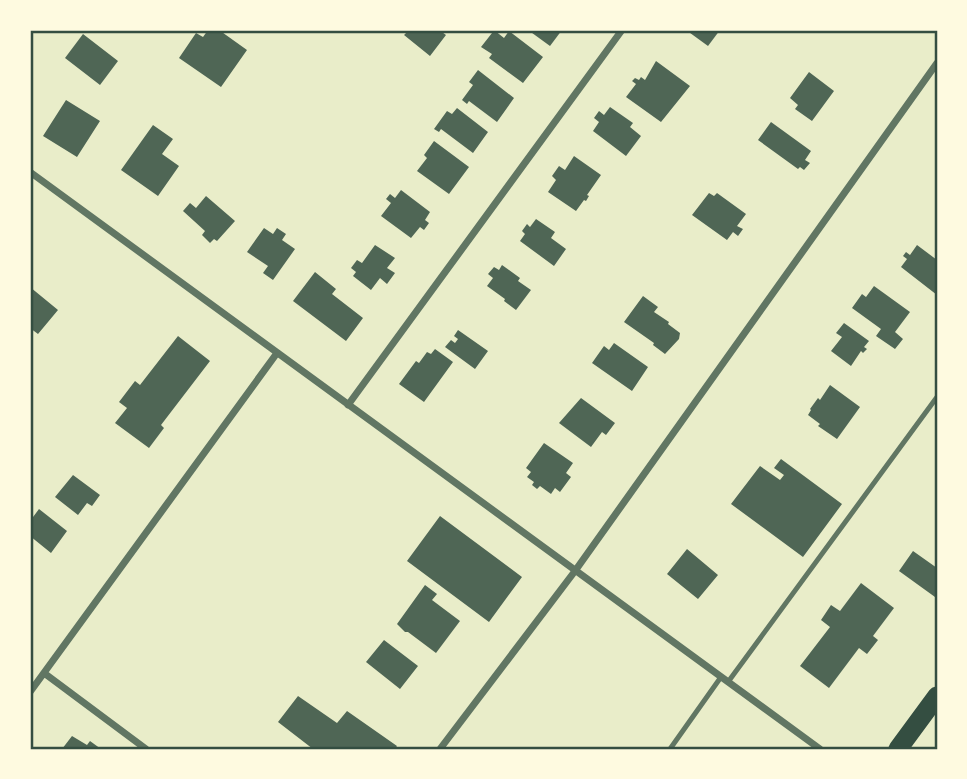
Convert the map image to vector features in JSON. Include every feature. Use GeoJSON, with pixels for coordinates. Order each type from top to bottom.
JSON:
{"type":"FeatureCollection","features":[{"type":"Feature","properties":{"kind":"highway"},"geometry":{"type":"LineString","coordinates":[[898,749],[937,696]]}},
{"type":"Feature","properties":{"kind":"street"},"geometry":{"type":"LineString","coordinates":[[348,405],[622,30]]}},
{"type":"Feature","properties":{"kind":"street"},"geometry":{"type":"LineString","coordinates":[[440,749],[575,570],[937,63]]}},
{"type":"Feature","properties":{"kind":"street"},"geometry":{"type":"LineString","coordinates":[[30,172],[820,749]]}},
{"type":"Feature","properties":{"kind":"street"},"geometry":{"type":"LineString","coordinates":[[30,692],[277,353]]}},
{"type":"Feature","properties":{"kind":"street"},"geometry":{"type":"LineString","coordinates":[[44,673],[146,749]]}},
{"type":"Feature","properties":{"kind":"lane"},"geometry":{"type":"LineString","coordinates":[[670,749],[937,397]]}},
{"type":"Feature","properties":{"kind":"building"},"geometry":{"type":"Polygon","coordinates":[[[208,30],[219,30],[247,50],[221,87],[179,58],[196,33],[203,37],[208,30]]]}},
{"type":"Feature","properties":{"kind":"building"},"geometry":{"type":"Polygon","coordinates":[[[409,30],[439,30],[446,35],[430,56],[404,35],[409,30]]]}},
{"type":"Feature","properties":{"kind":"building"},"geometry":{"type":"Polygon","coordinates":[[[488,30],[494,30],[504,38],[509,31],[543,57],[523,83],[489,58],[492,54],[481,47],[492,33],[488,30]]]}},
{"type":"Feature","properties":{"kind":"building"},"geometry":{"type":"Polygon","coordinates":[[[528,30],[562,30],[550,46],[528,30]]]}},
{"type":"Feature","properties":{"kind":"building"},"geometry":{"type":"Polygon","coordinates":[[[686,30],[720,30],[708,46],[686,30]]]}},
{"type":"Feature","properties":{"kind":"building"},"geometry":{"type":"Polygon","coordinates":[[[83,34],[118,61],[100,85],[65,58],[83,34]]]}},
{"type":"Feature","properties":{"kind":"building"},"geometry":{"type":"Polygon","coordinates":[[[656,61],[690,86],[661,122],[626,97],[636,84],[632,81],[641,77],[645,80],[656,61]]]}},
{"type":"Feature","properties":{"kind":"building"},"geometry":{"type":"Polygon","coordinates":[[[478,70],[514,98],[497,122],[469,101],[467,104],[462,100],[473,85],[469,82],[478,70]]]}},
{"type":"Feature","properties":{"kind":"building"},"geometry":{"type":"Polygon","coordinates":[[[809,72],[834,91],[812,121],[795,109],[798,105],[790,98],[809,72]]]}},
{"type":"Feature","properties":{"kind":"building"},"geometry":{"type":"Polygon","coordinates":[[[66,100],[100,121],[77,157],[43,136],[66,100]]]}},
{"type":"Feature","properties":{"kind":"building"},"geometry":{"type":"Polygon","coordinates":[[[610,107],[633,123],[630,127],[641,136],[626,156],[593,131],[599,122],[594,118],[599,111],[604,115],[610,107]]]}},
{"type":"Feature","properties":{"kind":"building"},"geometry":{"type":"Polygon","coordinates":[[[457,108],[488,132],[473,153],[441,129],[439,132],[434,129],[447,111],[452,114],[457,108]]]}},
{"type":"Feature","properties":{"kind":"building"},"geometry":{"type":"Polygon","coordinates":[[[771,122],[811,151],[805,160],[810,163],[804,170],[800,167],[798,169],[758,140],[771,122]]]}},
{"type":"Feature","properties":{"kind":"building"},"geometry":{"type":"Polygon","coordinates":[[[153,125],[173,139],[162,154],[179,166],[158,196],[121,170],[153,125]]]}},
{"type":"Feature","properties":{"kind":"building"},"geometry":{"type":"Polygon","coordinates":[[[434,141],[469,167],[449,194],[417,171],[427,158],[424,155],[434,141]]]}},
{"type":"Feature","properties":{"kind":"building"},"geometry":{"type":"Polygon","coordinates":[[[574,156],[601,175],[587,195],[589,196],[586,201],[584,200],[576,211],[548,192],[556,180],[552,176],[559,166],[565,170],[574,156]]]}},
{"type":"Feature","properties":{"kind":"building"},"geometry":{"type":"Polygon","coordinates":[[[401,190],[430,212],[425,220],[429,223],[424,230],[420,227],[411,238],[381,216],[391,203],[386,199],[390,194],[395,198],[401,190]]]}},
{"type":"Feature","properties":{"kind":"building"},"geometry":{"type":"Polygon","coordinates":[[[709,193],[714,196],[717,193],[746,214],[737,226],[743,229],[738,236],[733,232],[727,240],[692,215],[709,193]]]}},
{"type":"Feature","properties":{"kind":"building"},"geometry":{"type":"Polygon","coordinates":[[[206,196],[235,221],[217,241],[214,239],[210,243],[202,235],[205,231],[183,211],[190,203],[196,208],[206,196]]]}},
{"type":"Feature","properties":{"kind":"building"},"geometry":{"type":"Polygon","coordinates":[[[536,219],[555,232],[551,238],[566,249],[554,266],[520,241],[527,224],[530,227],[536,219]]]}},
{"type":"Feature","properties":{"kind":"building"},"geometry":{"type":"Polygon","coordinates":[[[264,228],[273,234],[277,228],[286,234],[282,240],[295,249],[273,280],[263,273],[268,266],[247,252],[264,228]]]}},
{"type":"Feature","properties":{"kind":"building"},"geometry":{"type":"Polygon","coordinates":[[[375,245],[395,258],[387,268],[395,273],[387,284],[380,278],[371,290],[353,276],[356,272],[351,268],[357,260],[362,263],[375,245]]]}},
{"type":"Feature","properties":{"kind":"building"},"geometry":{"type":"Polygon","coordinates":[[[917,245],[937,260],[937,295],[901,267],[907,259],[903,256],[906,252],[910,255],[917,245]]]}},
{"type":"Feature","properties":{"kind":"building"},"geometry":{"type":"Polygon","coordinates":[[[502,265],[531,290],[516,310],[487,286],[493,278],[488,274],[494,267],[499,270],[502,265]]]}},
{"type":"Feature","properties":{"kind":"building"},"geometry":{"type":"Polygon","coordinates":[[[315,272],[336,289],[332,294],[363,318],[346,341],[293,301],[315,272]]]}},
{"type":"Feature","properties":{"kind":"building"},"geometry":{"type":"Polygon","coordinates":[[[874,286],[910,312],[895,332],[903,339],[895,349],[876,336],[881,329],[852,308],[862,294],[866,297],[874,286]]]}},
{"type":"Feature","properties":{"kind":"building"},"geometry":{"type":"Polygon","coordinates":[[[30,287],[58,310],[38,334],[30,328],[30,287]]]}},
{"type":"Feature","properties":{"kind":"building"},"geometry":{"type":"Polygon","coordinates":[[[643,296],[658,307],[654,312],[680,333],[679,339],[665,354],[624,322],[643,296]]]}},
{"type":"Feature","properties":{"kind":"building"},"geometry":{"type":"Polygon","coordinates":[[[844,323],[869,341],[864,347],[867,349],[863,353],[861,351],[851,366],[831,351],[842,337],[836,333],[844,323]]]}},
{"type":"Feature","properties":{"kind":"building"},"geometry":{"type":"Polygon","coordinates":[[[458,330],[488,351],[475,369],[445,347],[451,340],[455,343],[458,339],[454,336],[458,330]]]}},
{"type":"Feature","properties":{"kind":"building"},"geometry":{"type":"Polygon","coordinates":[[[178,336],[210,361],[161,425],[164,428],[149,448],[115,423],[127,408],[119,402],[135,381],[140,385],[178,336]]]}},
{"type":"Feature","properties":{"kind":"building"},"geometry":{"type":"Polygon","coordinates":[[[614,343],[648,367],[632,391],[592,363],[604,346],[609,350],[614,343]]]}},
{"type":"Feature","properties":{"kind":"building"},"geometry":{"type":"Polygon","coordinates":[[[435,349],[453,362],[424,402],[399,384],[416,361],[419,363],[427,352],[431,354],[435,349]]]}},
{"type":"Feature","properties":{"kind":"building"},"geometry":{"type":"Polygon","coordinates":[[[830,385],[860,407],[837,439],[808,415],[830,385]]]}},
{"type":"Feature","properties":{"kind":"building"},"geometry":{"type":"Polygon","coordinates":[[[581,398],[615,423],[606,435],[602,432],[591,447],[559,423],[581,398]]]}},
{"type":"Feature","properties":{"kind":"building"},"geometry":{"type":"Polygon","coordinates":[[[544,443],[573,463],[566,473],[571,477],[560,492],[555,488],[551,494],[540,486],[537,489],[532,485],[534,482],[527,477],[531,472],[526,468],[544,443]]]}},
{"type":"Feature","properties":{"kind":"building"},"geometry":{"type":"Polygon","coordinates":[[[781,459],[842,504],[803,557],[731,504],[760,466],[780,480],[784,475],[774,468],[781,459]]]}},
{"type":"Feature","properties":{"kind":"building"},"geometry":{"type":"Polygon","coordinates":[[[73,475],[100,495],[92,506],[87,503],[78,515],[55,497],[73,475]]]}},
{"type":"Feature","properties":{"kind":"building"},"geometry":{"type":"Polygon","coordinates":[[[39,509],[67,531],[51,553],[30,536],[30,521],[39,509]]]}},
{"type":"Feature","properties":{"kind":"building"},"geometry":{"type":"Polygon","coordinates":[[[440,516],[522,577],[489,622],[407,561],[440,516]]]}},
{"type":"Feature","properties":{"kind":"building"},"geometry":{"type":"Polygon","coordinates":[[[687,549],[718,575],[698,599],[667,574],[687,549]]]}},
{"type":"Feature","properties":{"kind":"building"},"geometry":{"type":"Polygon","coordinates":[[[913,551],[937,568],[935,597],[899,571],[913,551]]]}},
{"type":"Feature","properties":{"kind":"building"},"geometry":{"type":"Polygon","coordinates":[[[861,583],[894,608],[873,636],[878,640],[867,654],[859,648],[829,688],[800,666],[830,627],[821,620],[831,605],[840,611],[861,583]]]}},
{"type":"Feature","properties":{"kind":"building"},"geometry":{"type":"Polygon","coordinates":[[[425,585],[437,594],[432,600],[460,621],[436,653],[397,624],[425,585]]]}},
{"type":"Feature","properties":{"kind":"building"},"geometry":{"type":"Polygon","coordinates":[[[384,640],[418,666],[400,689],[366,662],[384,640]]]}},
{"type":"Feature","properties":{"kind":"building"},"geometry":{"type":"Polygon","coordinates":[[[298,696],[337,723],[347,711],[397,746],[395,749],[313,749],[278,722],[298,696]]]}},
{"type":"Feature","properties":{"kind":"building"},"geometry":{"type":"Polygon","coordinates":[[[72,736],[87,745],[90,741],[101,749],[62,749],[72,736]]]}}]}
